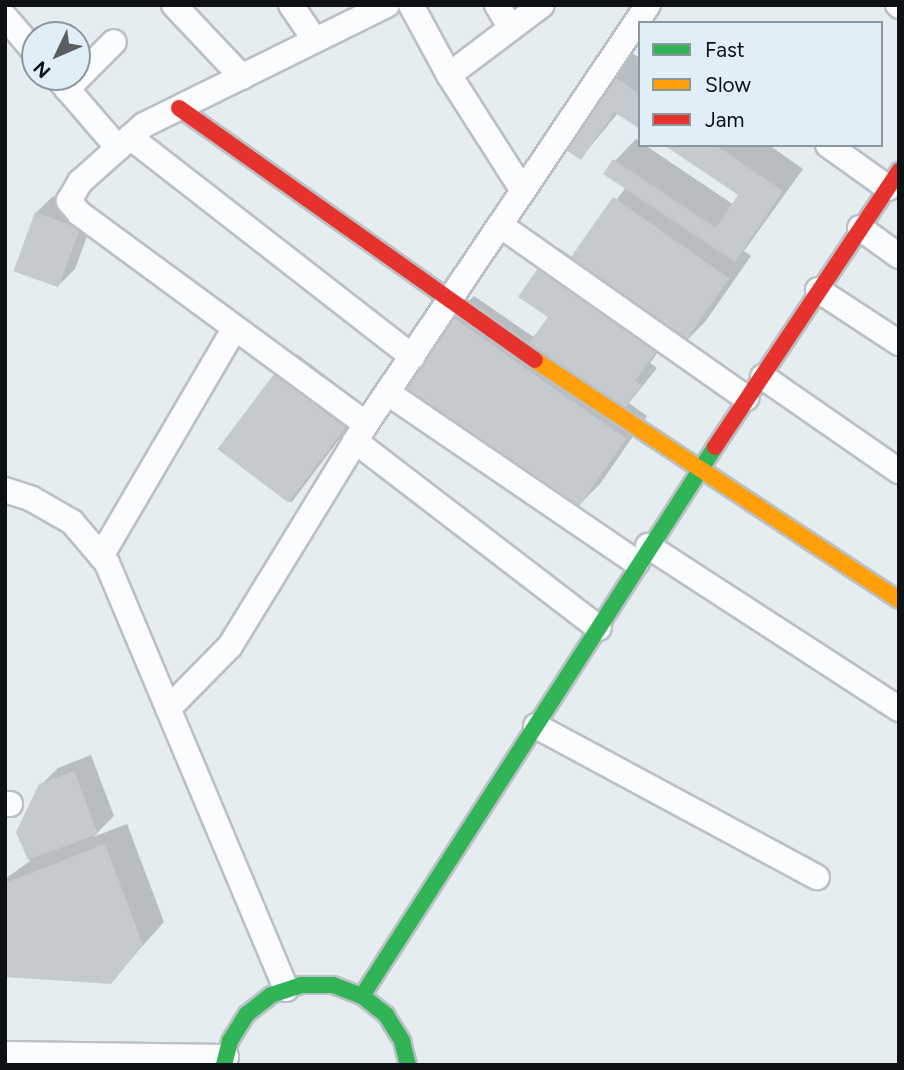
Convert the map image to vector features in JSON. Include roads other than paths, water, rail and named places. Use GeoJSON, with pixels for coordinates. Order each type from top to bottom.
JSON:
{"type":"FeatureCollection","features":[{"type":"Feature","properties":{"kind":"street"},"geometry":{"type":"LineString","coordinates":[[174,5],[242,77]]}},
{"type":"Feature","properties":{"kind":"street"},"geometry":{"type":"LineString","coordinates":[[291,5],[315,40]]}},
{"type":"Feature","properties":{"kind":"street"},"geometry":{"type":"LineString","coordinates":[[387,5],[179,108],[124,143],[73,189],[69,201],[72,207],[234,329],[599,628]]}},
{"type":"Feature","properties":{"kind":"street"},"geometry":{"type":"LineString","coordinates":[[411,5],[449,75],[522,189]]}},
{"type":"Feature","properties":{"kind":"street"},"geometry":{"type":"LineString","coordinates":[[497,5],[511,28]]}},
{"type":"Feature","properties":{"kind":"street"},"geometry":{"type":"LineString","coordinates":[[449,75],[542,5]]}},
{"type":"Feature","properties":{"kind":"street"},"geometry":{"type":"LineString","coordinates":[[168,709],[230,646],[361,432],[450,304],[522,189],[648,5]]}},
{"type":"Feature","properties":{"kind":"street"},"geometry":{"type":"LineString","coordinates":[[91,60],[114,42]]}},
{"type":"Feature","properties":{"kind":"street"},"geometry":{"type":"LineString","coordinates":[[70,91],[124,143],[413,357]]}},
{"type":"Feature","properties":{"kind":"street"},"geometry":{"type":"LineString","coordinates":[[179,108],[450,304],[899,600]]}},
{"type":"Feature","properties":{"kind":"street"},"geometry":{"type":"LineString","coordinates":[[362,996],[599,628],[642,554],[700,471],[746,398],[763,377],[893,179],[832,147]]}},
{"type":"Feature","properties":{"kind":"street"},"geometry":{"type":"LineString","coordinates":[[500,225],[746,398]]}},
{"type":"Feature","properties":{"kind":"street"},"geometry":{"type":"LineString","coordinates":[[860,228],[899,256]]}},
{"type":"Feature","properties":{"kind":"street"},"geometry":{"type":"LineString","coordinates":[[818,290],[899,343]]}},
{"type":"Feature","properties":{"kind":"street"},"geometry":{"type":"LineString","coordinates":[[101,556],[234,329]]}},
{"type":"Feature","properties":{"kind":"street"},"geometry":{"type":"LineString","coordinates":[[763,377],[899,471]]}},
{"type":"Feature","properties":{"kind":"street"},"geometry":{"type":"LineString","coordinates":[[388,393],[642,554],[899,709]]}},
{"type":"Feature","properties":{"kind":"street"},"geometry":{"type":"LineString","coordinates":[[5,490],[32,499],[72,522],[101,556],[286,989]]}},
{"type":"Feature","properties":{"kind":"street"},"geometry":{"type":"LineString","coordinates":[[536,726],[817,877]]}},
{"type":"Feature","properties":{"kind":"street"},"geometry":{"type":"LineString","coordinates":[[6,1055],[225,1061],[247,1014],[286,989],[333,985],[362,996],[386,1015],[402,1041],[408,1065]]}}]}
